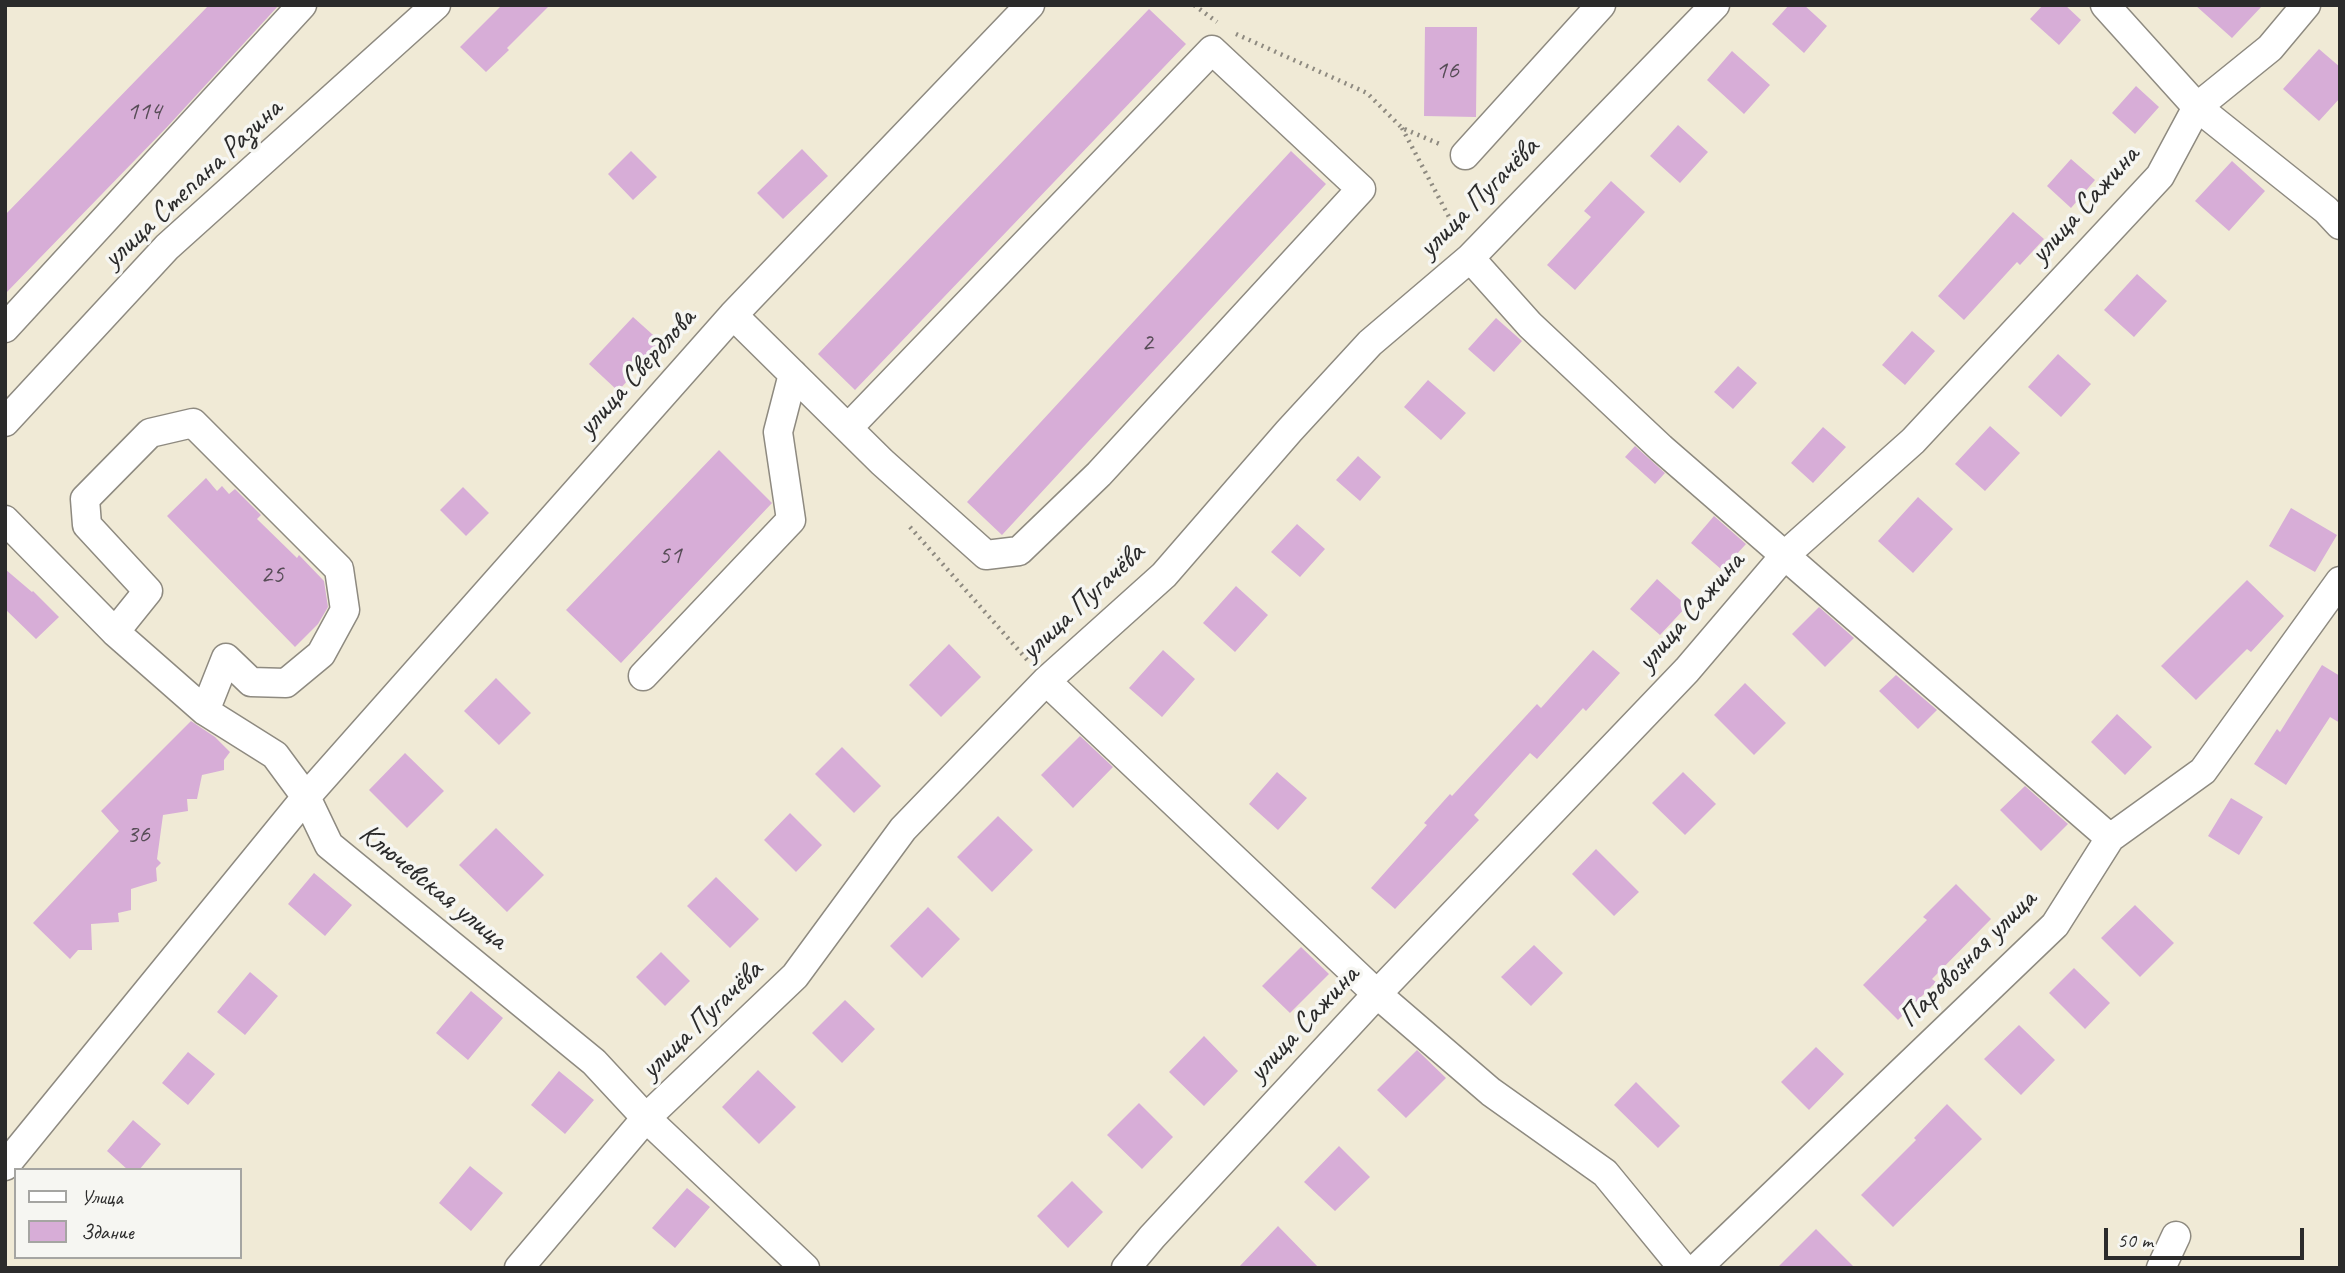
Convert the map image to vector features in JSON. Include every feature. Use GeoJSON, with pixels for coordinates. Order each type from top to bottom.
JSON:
{"type":"FeatureCollection","features":[{"type":"Feature","properties":{"kind":"street"},"geometry":{"type":"LineString","coordinates":[[5,328],[302,5]]}},
{"type":"Feature","properties":{"kind":"street","name":"улица Степана Разина"},"geometry":{"type":"LineString","coordinates":[[5,422],[167,247],[436,5]]}},
{"type":"Feature","properties":{"kind":"street","name":"улица Свердлова"},"geometry":{"type":"LineString","coordinates":[[5,1166],[306,797],[733,315],[1030,5]]}},
{"type":"Feature","properties":{"kind":"street"},"geometry":{"type":"LineString","coordinates":[[1465,155],[1601,5]]}},
{"type":"Feature","properties":{"kind":"street","name":"улица Пугачёва"},"geometry":{"type":"LineString","coordinates":[[519,1268],[646,1118],[795,976],[903,829],[1046,681],[1164,575],[1289,431],[1370,343],[1470,258],[1715,5]]}},
{"type":"Feature","properties":{"kind":"street"},"geometry":{"type":"LineString","coordinates":[[2105,5],[2197,107],[2326,210],[2340,225]]}},
{"type":"Feature","properties":{"kind":"street","name":"улица Сажина"},"geometry":{"type":"LineString","coordinates":[[1126,1268],[1377,994],[1687,670],[1785,555],[1913,442],[2160,176],[2197,107],[2270,48],[2306,5]]}},
{"type":"Feature","properties":{"kind":"street"},"geometry":{"type":"LineString","coordinates":[[733,315],[881,462],[986,555],[1019,551],[1099,474],[1361,189],[1212,50],[848,428]]}},
{"type":"Feature","properties":{"kind":"street"},"geometry":{"type":"LineString","coordinates":[[1470,258],[1530,325],[1661,449],[2110,838]]}},
{"type":"Feature","properties":{"kind":"street"},"geometry":{"type":"LineString","coordinates":[[643,676],[791,520],[778,432],[793,374]]}},
{"type":"Feature","properties":{"kind":"street"},"geometry":{"type":"LineString","coordinates":[[115,632],[149,591],[87,525],[85,499],[150,433],[193,423],[339,569],[345,610],[321,654],[286,683],[251,682],[226,658],[205,711]]}},
{"type":"Feature","properties":{"kind":"street","name":"Ключевская улица"},"geometry":{"type":"LineString","coordinates":[[5,520],[115,632],[205,711],[275,755],[306,797],[329,845],[594,1062],[646,1118],[805,1268]]}},
{"type":"Feature","properties":{"kind":"street","name":"Паровозная улица"},"geometry":{"type":"LineString","coordinates":[[1697,1268],[2054,925],[2110,838],[2203,771],[2340,581]]}},
{"type":"Feature","properties":{"kind":"street"},"geometry":{"type":"LineString","coordinates":[[1046,681],[1377,994],[1491,1092],[1605,1173],[1683,1268]]}},
{"type":"Feature","properties":{"kind":"street"},"geometry":{"type":"LineString","coordinates":[[2161,1268],[2176,1236]]}},
{"type":"Feature","properties":{"kind":"path"},"geometry":{"type":"LineString","coordinates":[[1194,5],[1226,29],[1367,93],[1402,128],[1470,258]]}},
{"type":"Feature","properties":{"kind":"path"},"geometry":{"type":"LineString","coordinates":[[1402,128],[1465,155]]}},
{"type":"Feature","properties":{"kind":"path"},"geometry":{"type":"LineString","coordinates":[[904,519],[1046,681]]}},
{"type":"Feature","properties":{"kind":"building"},"geometry":{"type":"Polygon","coordinates":[[[209,5],[279,5],[168,126],[5,294],[5,215],[209,5]]]}},
{"type":"Feature","properties":{"kind":"building"},"geometry":{"type":"Polygon","coordinates":[[[502,5],[550,5],[486,72],[460,47],[502,5]]]}},
{"type":"Feature","properties":{"kind":"building"},"geometry":{"type":"Polygon","coordinates":[[[1789,5],[1804,5],[1827,26],[1804,53],[1772,24],[1789,5]]]}},
{"type":"Feature","properties":{"kind":"building"},"geometry":{"type":"Polygon","coordinates":[[[2043,5],[2065,5],[2081,20],[2059,45],[2030,19],[2043,5]]]}},
{"type":"Feature","properties":{"kind":"building"},"geometry":{"type":"Polygon","coordinates":[[[2195,5],[2263,5],[2232,38],[2195,5]]]}},
{"type":"Feature","properties":{"kind":"building"},"geometry":{"type":"Polygon","coordinates":[[[1149,9],[1186,44],[855,390],[818,354],[1149,9]]]}},
{"type":"Feature","properties":{"kind":"building"},"geometry":{"type":"Polygon","coordinates":[[[1425,27],[1477,27],[1476,117],[1424,116],[1425,27]]]}},
{"type":"Feature","properties":{"kind":"building"},"geometry":{"type":"Polygon","coordinates":[[[2319,49],[2340,67],[2340,98],[2319,121],[2283,89],[2319,49]]]}},
{"type":"Feature","properties":{"kind":"building"},"geometry":{"type":"Polygon","coordinates":[[[1732,51],[1770,85],[1744,114],[1707,80],[1732,51]]]}},
{"type":"Feature","properties":{"kind":"building"},"geometry":{"type":"Polygon","coordinates":[[[2136,86],[2159,107],[2135,134],[2112,113],[2136,86]]]}},
{"type":"Feature","properties":{"kind":"building"},"geometry":{"type":"Polygon","coordinates":[[[1678,125],[1708,152],[1680,183],[1650,156],[1678,125]]]}},
{"type":"Feature","properties":{"kind":"building"},"geometry":{"type":"Polygon","coordinates":[[[802,149],[828,176],[783,219],[757,193],[802,149]]]}},
{"type":"Feature","properties":{"kind":"building"},"geometry":{"type":"Polygon","coordinates":[[[631,151],[657,177],[633,200],[608,174],[631,151]]]}},
{"type":"Feature","properties":{"kind":"building"},"geometry":{"type":"Polygon","coordinates":[[[1291,151],[1326,184],[1002,535],[967,502],[1291,151]]]}},
{"type":"Feature","properties":{"kind":"building"},"geometry":{"type":"Polygon","coordinates":[[[2071,159],[2095,180],[2071,208],[2047,186],[2071,159]]]}},
{"type":"Feature","properties":{"kind":"building"},"geometry":{"type":"Polygon","coordinates":[[[2232,161],[2265,191],[2229,231],[2195,201],[2232,161]]]}},
{"type":"Feature","properties":{"kind":"building"},"geometry":{"type":"Polygon","coordinates":[[[1611,181],[1645,212],[1575,290],[1547,265],[1591,217],[1584,211],[1611,181]]]}},
{"type":"Feature","properties":{"kind":"building"},"geometry":{"type":"Polygon","coordinates":[[[2013,212],[2044,239],[2020,265],[2017,262],[1964,320],[1938,296],[2013,212]]]}},
{"type":"Feature","properties":{"kind":"building"},"geometry":{"type":"Polygon","coordinates":[[[2137,274],[2167,301],[2134,337],[2104,310],[2137,274]]]}},
{"type":"Feature","properties":{"kind":"building"},"geometry":{"type":"Polygon","coordinates":[[[633,317],[662,343],[618,391],[589,364],[633,317]]]}},
{"type":"Feature","properties":{"kind":"building"},"geometry":{"type":"Polygon","coordinates":[[[1496,318],[1522,341],[1494,372],[1468,349],[1496,318]]]}},
{"type":"Feature","properties":{"kind":"building"},"geometry":{"type":"Polygon","coordinates":[[[1912,331],[1935,351],[1905,385],[1882,365],[1912,331]]]}},
{"type":"Feature","properties":{"kind":"building"},"geometry":{"type":"Polygon","coordinates":[[[2058,354],[2091,384],[2061,417],[2028,387],[2058,354]]]}},
{"type":"Feature","properties":{"kind":"building"},"geometry":{"type":"Polygon","coordinates":[[[1738,366],[1757,383],[1733,409],[1714,392],[1738,366]]]}},
{"type":"Feature","properties":{"kind":"building"},"geometry":{"type":"Polygon","coordinates":[[[1428,380],[1466,413],[1441,440],[1404,407],[1428,380]]]}},
{"type":"Feature","properties":{"kind":"building"},"geometry":{"type":"Polygon","coordinates":[[[1990,426],[2020,453],[1985,491],[1955,464],[1990,426]]]}},
{"type":"Feature","properties":{"kind":"building"},"geometry":{"type":"Polygon","coordinates":[[[1823,427],[1846,447],[1813,483],[1791,463],[1823,427]]]}},
{"type":"Feature","properties":{"kind":"building"},"geometry":{"type":"Polygon","coordinates":[[[1635,446],[1665,473],[1655,484],[1625,457],[1635,446]]]}},
{"type":"Feature","properties":{"kind":"building"},"geometry":{"type":"Polygon","coordinates":[[[719,450],[772,503],[621,663],[566,610],[719,450]]]}},
{"type":"Feature","properties":{"kind":"building"},"geometry":{"type":"Polygon","coordinates":[[[1358,456],[1381,477],[1360,501],[1336,480],[1358,456]]]}},
{"type":"Feature","properties":{"kind":"building"},"geometry":{"type":"Polygon","coordinates":[[[206,478],[217,491],[222,486],[229,494],[235,489],[261,515],[257,519],[297,558],[299,555],[324,581],[328,607],[318,624],[295,647],[167,516],[206,478]]]}},
{"type":"Feature","properties":{"kind":"building"},"geometry":{"type":"Polygon","coordinates":[[[463,487],[489,513],[466,536],[440,510],[463,487]]]}},
{"type":"Feature","properties":{"kind":"building"},"geometry":{"type":"Polygon","coordinates":[[[1918,497],[1953,529],[1913,573],[1878,541],[1918,497]]]}},
{"type":"Feature","properties":{"kind":"building"},"geometry":{"type":"Polygon","coordinates":[[[2291,508],[2337,535],[2315,572],[2269,546],[2291,508]]]}},
{"type":"Feature","properties":{"kind":"building"},"geometry":{"type":"Polygon","coordinates":[[[1714,516],[1746,544],[1722,570],[1691,543],[1714,516]]]}},
{"type":"Feature","properties":{"kind":"building"},"geometry":{"type":"Polygon","coordinates":[[[1297,524],[1325,549],[1300,577],[1271,552],[1297,524]]]}},
{"type":"Feature","properties":{"kind":"building"},"geometry":{"type":"Polygon","coordinates":[[[5,569],[33,591],[59,617],[36,639],[5,609],[5,569]]]}},
{"type":"Feature","properties":{"kind":"building"},"geometry":{"type":"Polygon","coordinates":[[[1657,579],[1687,606],[1660,635],[1630,609],[1657,579]]]}},
{"type":"Feature","properties":{"kind":"building"},"geometry":{"type":"Polygon","coordinates":[[[2247,580],[2284,616],[2251,652],[2247,649],[2196,700],[2161,666],[2247,580]]]}},
{"type":"Feature","properties":{"kind":"building"},"geometry":{"type":"Polygon","coordinates":[[[1236,586],[1268,615],[1235,652],[1203,623],[1236,586]]]}},
{"type":"Feature","properties":{"kind":"building"},"geometry":{"type":"Polygon","coordinates":[[[1819,607],[1854,638],[1825,667],[1792,634],[1819,607]]]}},
{"type":"Feature","properties":{"kind":"building"},"geometry":{"type":"Polygon","coordinates":[[[949,644],[981,677],[941,717],[909,685],[949,644]]]}},
{"type":"Feature","properties":{"kind":"building"},"geometry":{"type":"Polygon","coordinates":[[[1163,650],[1195,679],[1162,717],[1129,688],[1163,650]]]}},
{"type":"Feature","properties":{"kind":"building"},"geometry":{"type":"Polygon","coordinates":[[[1593,650],[1620,673],[1586,711],[1583,708],[1537,759],[1530,753],[1474,815],[1479,820],[1395,909],[1371,888],[1427,825],[1424,823],[1450,794],[1452,796],[1537,704],[1541,708],[1593,650]]]}},
{"type":"Feature","properties":{"kind":"building"},"geometry":{"type":"Polygon","coordinates":[[[2322,665],[2340,676],[2340,723],[2330,717],[2286,785],[2254,764],[2277,729],[2280,732],[2322,665]]]}},
{"type":"Feature","properties":{"kind":"building"},"geometry":{"type":"Polygon","coordinates":[[[1896,675],[1937,710],[1918,729],[1879,691],[1896,675]]]}},
{"type":"Feature","properties":{"kind":"building"},"geometry":{"type":"Polygon","coordinates":[[[496,678],[531,713],[499,745],[464,711],[496,678]]]}},
{"type":"Feature","properties":{"kind":"building"},"geometry":{"type":"Polygon","coordinates":[[[1745,683],[1786,723],[1754,755],[1714,715],[1745,683]]]}},
{"type":"Feature","properties":{"kind":"building"},"geometry":{"type":"Polygon","coordinates":[[[2117,714],[2152,747],[2125,775],[2091,742],[2117,714]]]}},
{"type":"Feature","properties":{"kind":"building"},"geometry":{"type":"Polygon","coordinates":[[[191,721],[215,737],[230,752],[224,760],[224,770],[202,775],[197,799],[187,799],[188,811],[163,815],[157,859],[161,863],[156,868],[157,881],[131,889],[131,910],[118,913],[119,922],[91,924],[92,950],[78,950],[70,959],[33,923],[119,831],[101,811],[191,721]]]}},
{"type":"Feature","properties":{"kind":"building"},"geometry":{"type":"Polygon","coordinates":[[[1080,736],[1113,767],[1073,808],[1041,775],[1080,736]]]}},
{"type":"Feature","properties":{"kind":"building"},"geometry":{"type":"Polygon","coordinates":[[[842,747],[881,786],[854,813],[815,774],[842,747]]]}},
{"type":"Feature","properties":{"kind":"building"},"geometry":{"type":"Polygon","coordinates":[[[405,753],[444,791],[407,828],[369,790],[405,753]]]}},
{"type":"Feature","properties":{"kind":"building"},"geometry":{"type":"Polygon","coordinates":[[[1277,772],[1307,798],[1278,830],[1249,804],[1277,772]]]}},
{"type":"Feature","properties":{"kind":"building"},"geometry":{"type":"Polygon","coordinates":[[[1683,772],[1716,804],[1685,835],[1652,803],[1683,772]]]}},
{"type":"Feature","properties":{"kind":"building"},"geometry":{"type":"Polygon","coordinates":[[[2025,786],[2068,824],[2041,851],[2000,810],[2025,786]]]}},
{"type":"Feature","properties":{"kind":"building"},"geometry":{"type":"Polygon","coordinates":[[[2231,798],[2263,817],[2239,855],[2208,836],[2231,798]]]}},
{"type":"Feature","properties":{"kind":"building"},"geometry":{"type":"Polygon","coordinates":[[[790,813],[822,845],[796,872],[764,840],[790,813]]]}},
{"type":"Feature","properties":{"kind":"building"},"geometry":{"type":"Polygon","coordinates":[[[998,816],[1033,850],[992,892],[957,857],[998,816]]]}},
{"type":"Feature","properties":{"kind":"building"},"geometry":{"type":"Polygon","coordinates":[[[496,828],[544,875],[507,912],[459,865],[496,828]]]}},
{"type":"Feature","properties":{"kind":"building"},"geometry":{"type":"Polygon","coordinates":[[[1596,849],[1639,892],[1614,916],[1572,874],[1596,849]]]}},
{"type":"Feature","properties":{"kind":"building"},"geometry":{"type":"Polygon","coordinates":[[[314,873],[352,905],[325,936],[288,904],[314,873]]]}},
{"type":"Feature","properties":{"kind":"building"},"geometry":{"type":"Polygon","coordinates":[[[716,877],[759,919],[730,948],[687,906],[716,877]]]}},
{"type":"Feature","properties":{"kind":"building"},"geometry":{"type":"Polygon","coordinates":[[[1956,884],[1991,919],[1932,979],[1936,982],[1898,1020],[1863,985],[1927,920],[1923,917],[1956,884]]]}},
{"type":"Feature","properties":{"kind":"building"},"geometry":{"type":"Polygon","coordinates":[[[2135,905],[2174,943],[2140,977],[2101,938],[2135,905]]]}},
{"type":"Feature","properties":{"kind":"building"},"geometry":{"type":"Polygon","coordinates":[[[928,907],[960,939],[922,978],[890,946],[928,907]]]}},
{"type":"Feature","properties":{"kind":"building"},"geometry":{"type":"Polygon","coordinates":[[[1534,945],[1563,973],[1531,1006],[1501,977],[1534,945]]]}},
{"type":"Feature","properties":{"kind":"building"},"geometry":{"type":"Polygon","coordinates":[[[1301,947],[1329,974],[1290,1013],[1262,986],[1301,947]]]}},
{"type":"Feature","properties":{"kind":"building"},"geometry":{"type":"Polygon","coordinates":[[[661,952],[690,981],[665,1006],[636,977],[661,952]]]}},
{"type":"Feature","properties":{"kind":"building"},"geometry":{"type":"Polygon","coordinates":[[[2074,968],[2110,1003],[2085,1029],[2049,993],[2074,968]]]}},
{"type":"Feature","properties":{"kind":"building"},"geometry":{"type":"Polygon","coordinates":[[[250,972],[278,996],[245,1035],[217,1012],[250,972]]]}},
{"type":"Feature","properties":{"kind":"building"},"geometry":{"type":"Polygon","coordinates":[[[471,991],[503,1018],[468,1060],[436,1033],[471,991]]]}},
{"type":"Feature","properties":{"kind":"building"},"geometry":{"type":"Polygon","coordinates":[[[845,1000],[875,1029],[842,1063],[812,1033],[845,1000]]]}},
{"type":"Feature","properties":{"kind":"building"},"geometry":{"type":"Polygon","coordinates":[[[2019,1025],[2055,1060],[2021,1095],[1984,1059],[2019,1025]]]}},
{"type":"Feature","properties":{"kind":"building"},"geometry":{"type":"Polygon","coordinates":[[[1204,1036],[1238,1071],[1204,1106],[1169,1072],[1204,1036]]]}},
{"type":"Feature","properties":{"kind":"building"},"geometry":{"type":"Polygon","coordinates":[[[1816,1047],[1844,1074],[1809,1110],[1781,1082],[1816,1047]]]}},
{"type":"Feature","properties":{"kind":"building"},"geometry":{"type":"Polygon","coordinates":[[[1417,1050],[1446,1078],[1406,1118],[1377,1090],[1417,1050]]]}},
{"type":"Feature","properties":{"kind":"building"},"geometry":{"type":"Polygon","coordinates":[[[188,1052],[215,1074],[188,1105],[162,1083],[188,1052]]]}},
{"type":"Feature","properties":{"kind":"building"},"geometry":{"type":"Polygon","coordinates":[[[758,1070],[796,1107],[759,1144],[722,1107],[758,1070]]]}},
{"type":"Feature","properties":{"kind":"building"},"geometry":{"type":"Polygon","coordinates":[[[559,1071],[594,1100],[565,1134],[531,1105],[559,1071]]]}},
{"type":"Feature","properties":{"kind":"building"},"geometry":{"type":"Polygon","coordinates":[[[1636,1082],[1680,1126],[1658,1148],[1614,1105],[1636,1082]]]}},
{"type":"Feature","properties":{"kind":"building"},"geometry":{"type":"Polygon","coordinates":[[[1139,1103],[1173,1137],[1142,1169],[1107,1135],[1139,1103]]]}},
{"type":"Feature","properties":{"kind":"building"},"geometry":{"type":"Polygon","coordinates":[[[1947,1104],[1982,1139],[1893,1227],[1861,1195],[1916,1140],[1914,1138],[1947,1104]]]}},
{"type":"Feature","properties":{"kind":"building"},"geometry":{"type":"Polygon","coordinates":[[[133,1120],[161,1144],[141,1168],[126,1168],[107,1151],[133,1120]]]}},
{"type":"Feature","properties":{"kind":"building"},"geometry":{"type":"Polygon","coordinates":[[[1339,1146],[1370,1177],[1335,1211],[1304,1182],[1339,1146]]]}},
{"type":"Feature","properties":{"kind":"building"},"geometry":{"type":"Polygon","coordinates":[[[470,1166],[503,1193],[471,1231],[439,1203],[470,1166]]]}},
{"type":"Feature","properties":{"kind":"building"},"geometry":{"type":"Polygon","coordinates":[[[1072,1181],[1103,1212],[1068,1248],[1037,1216],[1072,1181]]]}},
{"type":"Feature","properties":{"kind":"building"},"geometry":{"type":"Polygon","coordinates":[[[687,1188],[710,1207],[675,1248],[652,1228],[687,1188]]]}},
{"type":"Feature","properties":{"kind":"building"},"geometry":{"type":"Polygon","coordinates":[[[1278,1226],[1319,1268],[1238,1268],[1278,1226]]]}},
{"type":"Feature","properties":{"kind":"building"},"geometry":{"type":"Polygon","coordinates":[[[1816,1229],[1855,1268],[1777,1268],[1816,1229]]]}}]}
